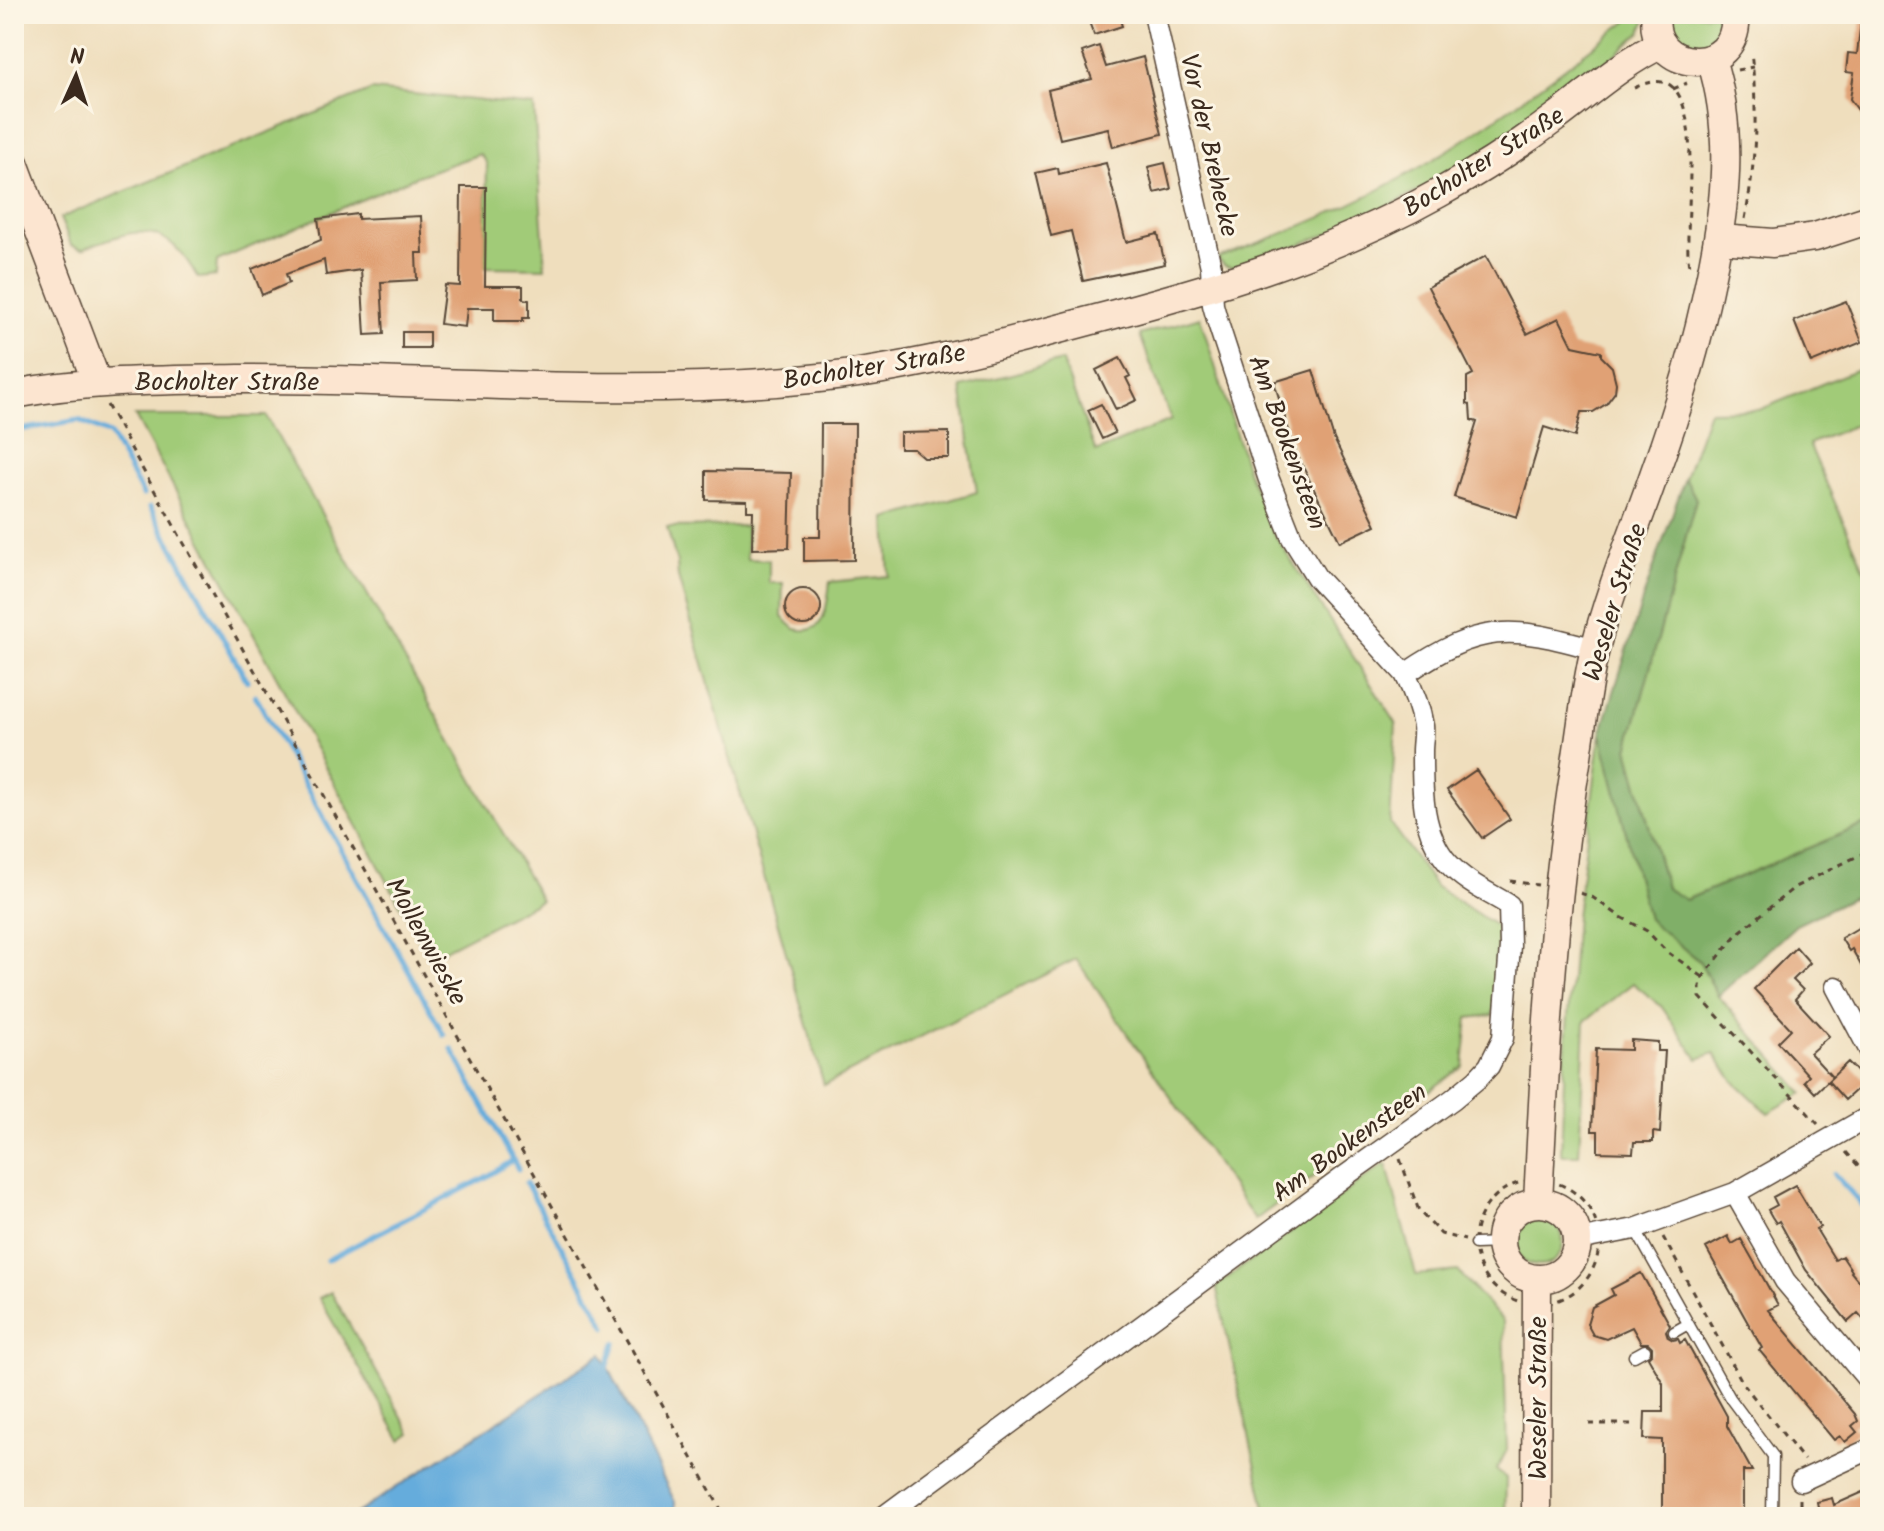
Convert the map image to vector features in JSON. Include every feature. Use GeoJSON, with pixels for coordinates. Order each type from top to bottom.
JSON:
{"type":"FeatureCollection","features":[{"type":"Feature","properties":{"kind":"street","name":"Vor der Brehecke"},"geometry":{"type":"LineString","coordinates":[[1154,14],[1211,267],[1211,287]]}},
{"type":"Feature","properties":{"kind":"street"},"geometry":{"type":"LineString","coordinates":[[1656,14],[1656,32],[1662,44],[1671,54],[1698,62],[1711,59],[1730,42],[1735,29],[1735,14]]}},
{"type":"Feature","properties":{"kind":"street","name":"Bocholter Straße"},"geometry":{"type":"LineString","coordinates":[[14,394],[107,396],[267,379],[668,386],[812,379],[949,356],[1211,287],[1320,250],[1417,205],[1492,162],[1633,60],[1662,44]]}},
{"type":"Feature","properties":{"kind":"street","name":"Weseler Straße"},"geometry":{"type":"LineString","coordinates":[[1538,1191],[1543,1082],[1559,886],[1595,649],[1689,367],[1711,276],[1731,240],[1726,127],[1720,88],[1711,59]]}},
{"type":"Feature","properties":{"kind":"street"},"geometry":{"type":"LineString","coordinates":[[14,163],[107,396]]}},
{"type":"Feature","properties":{"kind":"street"},"geometry":{"type":"LineString","coordinates":[[1731,240],[1773,243],[1815,237],[1870,219]]}},
{"type":"Feature","properties":{"kind":"street","name":"Am Bookensteen"},"geometry":{"type":"LineString","coordinates":[[883,1517],[1453,1099],[1477,1079],[1498,1051],[1503,1038],[1511,921],[1509,905],[1465,879],[1447,862],[1431,835],[1423,804],[1423,727],[1414,690],[1405,674],[1317,578],[1292,538],[1235,377],[1213,305],[1211,287]]}},
{"type":"Feature","properties":{"kind":"street"},"geometry":{"type":"LineString","coordinates":[[1405,674],[1440,650],[1476,635],[1522,632],[1595,649]]}},
{"type":"Feature","properties":{"kind":"street"},"geometry":{"type":"LineString","coordinates":[[1836,987],[1870,1051]]}},
{"type":"Feature","properties":{"kind":"street"},"geometry":{"type":"LineString","coordinates":[[1588,1238],[1575,1228],[1561,1209],[1538,1191],[1527,1205],[1508,1219],[1488,1244],[1537,1291],[1549,1277],[1570,1263],[1588,1238],[1635,1229],[1735,1193],[1870,1116]]}},
{"type":"Feature","properties":{"kind":"street"},"geometry":{"type":"LineString","coordinates":[[1735,1193],[1785,1281],[1870,1382]]}},
{"type":"Feature","properties":{"kind":"street","name":"Weseler Straße"},"geometry":{"type":"LineString","coordinates":[[1536,1517],[1537,1291]]}},
{"type":"Feature","properties":{"kind":"street"},"geometry":{"type":"LineString","coordinates":[[1807,1478],[1870,1449]]}},
{"type":"Feature","properties":{"kind":"lane"},"geometry":{"type":"LineString","coordinates":[[1635,1229],[1730,1398],[1773,1456],[1772,1517]]}},
{"type":"Feature","properties":{"kind":"lane"},"geometry":{"type":"LineString","coordinates":[[1674,1332],[1688,1324]]}},
{"type":"Feature","properties":{"kind":"lane"},"geometry":{"type":"LineString","coordinates":[[1634,1356],[1645,1350]]}},
{"type":"Feature","properties":{"kind":"path"},"geometry":{"type":"LineString","coordinates":[[14,19],[27,14]]}},
{"type":"Feature","properties":{"kind":"path"},"geometry":{"type":"LineString","coordinates":[[1731,240],[1753,182],[1757,122],[1753,67]]}},
{"type":"Feature","properties":{"kind":"path"},"geometry":{"type":"LineString","coordinates":[[1625,94],[1653,81],[1669,85],[1678,95],[1686,114],[1689,151],[1689,272],[1711,276]]}},
{"type":"Feature","properties":{"kind":"path","name":"Mollenwieske"},"geometry":{"type":"LineString","coordinates":[[107,396],[725,1517]]}},
{"type":"Feature","properties":{"kind":"path"},"geometry":{"type":"LineString","coordinates":[[1870,850],[1795,887],[1736,935],[1703,977],[1700,986],[1700,997],[1870,1179]]}},
{"type":"Feature","properties":{"kind":"path"},"geometry":{"type":"LineString","coordinates":[[1510,881],[1559,886],[1592,897],[1647,931],[1666,951],[1703,977]]}},
{"type":"Feature","properties":{"kind":"path"},"geometry":{"type":"LineString","coordinates":[[1396,1139],[1401,1165],[1419,1211],[1441,1234],[1488,1244]]}},
{"type":"Feature","properties":{"kind":"path"},"geometry":{"type":"LineString","coordinates":[[1554,1182],[1580,1196],[1597,1222],[1588,1238],[1596,1262],[1583,1284],[1570,1295],[1554,1302],[1537,1291],[1511,1298],[1499,1291],[1482,1270],[1488,1244],[1476,1229],[1488,1203],[1511,1185],[1538,1191],[1554,1182]]}},
{"type":"Feature","properties":{"kind":"path"},"geometry":{"type":"LineString","coordinates":[[1657,1222],[1669,1250],[1744,1385],[1807,1478]]}},
{"type":"Feature","properties":{"kind":"path"},"geometry":{"type":"LineString","coordinates":[[1589,1424],[1633,1424]]}},
{"type":"Feature","properties":{"kind":"green space"},"geometry":{"type":"Polygon","coordinates":[[[1625,14],[1648,14],[1641,32],[1588,79],[1507,138],[1432,184],[1350,226],[1235,268],[1225,266],[1217,258],[1328,214],[1382,189],[1434,159],[1508,110],[1628,20],[1625,14]]]}},
{"type":"Feature","properties":{"kind":"green space"},"geometry":{"type":"Polygon","coordinates":[[[1665,14],[1723,14],[1715,39],[1692,49],[1671,37],[1665,14]]]}},
{"type":"Feature","properties":{"kind":"green space"},"geometry":{"type":"Polygon","coordinates":[[[372,90],[534,106],[545,268],[485,267],[487,164],[480,154],[417,176],[217,261],[216,276],[198,278],[174,245],[149,233],[119,236],[82,249],[71,245],[60,218],[372,90]]]}},
{"type":"Feature","properties":{"kind":"green space"},"geometry":{"type":"Polygon","coordinates":[[[1200,317],[1247,470],[1273,532],[1396,723],[1390,823],[1436,887],[1498,927],[1493,1015],[1468,1018],[1463,1066],[1255,1220],[1076,959],[824,1085],[678,577],[667,527],[746,526],[747,559],[769,560],[769,583],[783,583],[782,617],[795,629],[814,628],[823,617],[830,582],[889,576],[886,519],[977,492],[961,387],[1062,361],[1096,452],[1171,420],[1140,335],[1200,317]]]}},
{"type":"Feature","properties":{"kind":"green space"},"geometry":{"type":"Polygon","coordinates":[[[1870,364],[1870,419],[1809,444],[1870,582],[1870,822],[1685,900],[1666,888],[1628,749],[1696,499],[1685,478],[1709,411],[1759,410],[1870,364]]]}},
{"type":"Feature","properties":{"kind":"green space"},"geometry":{"type":"Polygon","coordinates":[[[135,416],[266,416],[541,900],[429,958],[135,416]]]}},
{"type":"Feature","properties":{"kind":"green space"},"geometry":{"type":"Polygon","coordinates":[[[1685,478],[1696,499],[1628,749],[1666,888],[1686,900],[1870,822],[1870,889],[1796,925],[1718,996],[1700,962],[1648,919],[1601,734],[1644,595],[1685,478]]]}},
{"type":"Feature","properties":{"kind":"green space"},"geometry":{"type":"Polygon","coordinates":[[[1601,734],[1648,919],[1700,962],[1718,996],[1803,1093],[1768,1113],[1733,1080],[1714,1053],[1698,1059],[1661,1006],[1633,983],[1585,1021],[1579,1155],[1561,1155],[1576,916],[1601,734]]]}},
{"type":"Feature","properties":{"kind":"green space"},"geometry":{"type":"Polygon","coordinates":[[[1386,1163],[1416,1275],[1458,1271],[1503,1321],[1507,1450],[1496,1470],[1506,1478],[1505,1517],[1267,1517],[1216,1286],[1386,1163]]]}},
{"type":"Feature","properties":{"kind":"green space"},"geometry":{"type":"Polygon","coordinates":[[[1539,1218],[1556,1225],[1563,1242],[1556,1259],[1539,1266],[1522,1259],[1515,1242],[1522,1225],[1539,1218]]]}},
{"type":"Feature","properties":{"kind":"green space"},"geometry":{"type":"Polygon","coordinates":[[[331,1292],[411,1433],[401,1440],[319,1298],[331,1292]]]}},
{"type":"Feature","properties":{"kind":"water"},"geometry":{"type":"Polygon","coordinates":[[[602,1354],[675,1502],[675,1517],[351,1517],[602,1354]]]}},
{"type":"Feature","properties":{"kind":"building"},"geometry":{"type":"Polygon","coordinates":[[[1086,14],[1118,14],[1122,26],[1094,35],[1086,14]]]}},
{"type":"Feature","properties":{"kind":"building"},"geometry":{"type":"Polygon","coordinates":[[[1861,21],[1870,22],[1870,127],[1850,99],[1854,73],[1846,72],[1848,53],[1857,54],[1861,21]]]}},
{"type":"Feature","properties":{"kind":"building"},"geometry":{"type":"Polygon","coordinates":[[[1099,46],[1106,67],[1143,57],[1162,134],[1113,147],[1108,128],[1060,139],[1048,90],[1092,79],[1082,52],[1099,46]]]}},
{"type":"Feature","properties":{"kind":"building"},"geometry":{"type":"Polygon","coordinates":[[[1106,163],[1126,242],[1158,234],[1165,264],[1083,281],[1071,231],[1051,236],[1036,173],[1058,168],[1059,174],[1106,163]]]}},
{"type":"Feature","properties":{"kind":"building"},"geometry":{"type":"Polygon","coordinates":[[[1165,163],[1171,189],[1154,193],[1148,167],[1165,163]]]}},
{"type":"Feature","properties":{"kind":"building"},"geometry":{"type":"Polygon","coordinates":[[[461,187],[486,187],[485,286],[523,286],[523,299],[529,300],[529,318],[523,318],[523,321],[494,321],[494,308],[467,308],[465,327],[440,324],[445,285],[460,286],[461,187]]]}},
{"type":"Feature","properties":{"kind":"building"},"geometry":{"type":"Polygon","coordinates":[[[358,214],[358,219],[421,216],[423,253],[416,253],[417,280],[381,282],[384,334],[365,335],[361,270],[326,275],[324,260],[286,274],[289,283],[262,295],[252,269],[321,240],[318,219],[358,214]]]}},
{"type":"Feature","properties":{"kind":"building"},"geometry":{"type":"Polygon","coordinates":[[[1486,256],[1527,334],[1559,318],[1573,346],[1601,352],[1612,367],[1616,383],[1615,392],[1606,404],[1593,412],[1581,412],[1575,437],[1544,427],[1517,517],[1454,497],[1477,422],[1471,420],[1470,405],[1467,404],[1467,377],[1473,374],[1428,287],[1486,256]]]}},
{"type":"Feature","properties":{"kind":"building"},"geometry":{"type":"Polygon","coordinates":[[[1846,301],[1862,342],[1811,363],[1794,321],[1846,301]]]}},
{"type":"Feature","properties":{"kind":"building"},"geometry":{"type":"Polygon","coordinates":[[[402,332],[429,332],[429,348],[402,348],[402,332]]]}},
{"type":"Feature","properties":{"kind":"building"},"geometry":{"type":"Polygon","coordinates":[[[1120,358],[1130,376],[1126,378],[1137,400],[1116,410],[1096,370],[1120,358]]]}},
{"type":"Feature","properties":{"kind":"building"},"geometry":{"type":"Polygon","coordinates":[[[1313,370],[1334,439],[1376,525],[1340,542],[1296,453],[1274,382],[1313,370]]]}},
{"type":"Feature","properties":{"kind":"building"},"geometry":{"type":"Polygon","coordinates":[[[1101,404],[1115,433],[1102,439],[1088,410],[1101,404]]]}},
{"type":"Feature","properties":{"kind":"building"},"geometry":{"type":"Polygon","coordinates":[[[821,424],[855,424],[854,560],[804,561],[804,537],[820,537],[821,424]]]}},
{"type":"Feature","properties":{"kind":"building"},"geometry":{"type":"Polygon","coordinates":[[[949,432],[949,458],[924,458],[914,449],[900,449],[900,433],[949,432]]]}},
{"type":"Feature","properties":{"kind":"building"},"geometry":{"type":"Polygon","coordinates":[[[706,471],[791,473],[789,548],[752,549],[753,511],[747,511],[747,501],[706,500],[706,471]]]}},
{"type":"Feature","properties":{"kind":"building"},"geometry":{"type":"Polygon","coordinates":[[[803,589],[816,594],[821,607],[816,620],[803,625],[790,620],[785,607],[790,594],[803,589]]]}},
{"type":"Feature","properties":{"kind":"building"},"geometry":{"type":"Polygon","coordinates":[[[1476,770],[1510,819],[1482,838],[1447,790],[1476,770]]]}},
{"type":"Feature","properties":{"kind":"building"},"geometry":{"type":"Polygon","coordinates":[[[1870,921],[1870,982],[1852,949],[1849,951],[1841,938],[1870,921]]]}},
{"type":"Feature","properties":{"kind":"building"},"geometry":{"type":"Polygon","coordinates":[[[1796,947],[1810,963],[1793,980],[1803,990],[1795,999],[1829,1036],[1810,1053],[1832,1077],[1815,1093],[1804,1081],[1809,1076],[1778,1042],[1791,1029],[1754,989],[1796,947]]]}},
{"type":"Feature","properties":{"kind":"building"},"geometry":{"type":"Polygon","coordinates":[[[1631,1040],[1658,1042],[1658,1051],[1665,1051],[1660,1133],[1653,1132],[1653,1142],[1634,1142],[1633,1153],[1598,1152],[1598,1131],[1592,1131],[1596,1049],[1631,1050],[1631,1040]]]}},
{"type":"Feature","properties":{"kind":"building"},"geometry":{"type":"Polygon","coordinates":[[[1848,1062],[1866,1081],[1845,1100],[1828,1081],[1848,1062]]]}},
{"type":"Feature","properties":{"kind":"building"},"geometry":{"type":"Polygon","coordinates":[[[1795,1185],[1835,1260],[1842,1256],[1870,1295],[1870,1327],[1858,1313],[1848,1322],[1806,1270],[1779,1221],[1776,1223],[1768,1210],[1777,1205],[1773,1197],[1795,1185]]]}},
{"type":"Feature","properties":{"kind":"building"},"geometry":{"type":"Polygon","coordinates":[[[1728,1236],[1732,1244],[1741,1239],[1778,1305],[1768,1310],[1855,1414],[1858,1421],[1852,1426],[1857,1432],[1845,1442],[1840,1436],[1834,1440],[1759,1350],[1762,1348],[1706,1248],[1728,1236]]]}},
{"type":"Feature","properties":{"kind":"building"},"geometry":{"type":"Polygon","coordinates":[[[1641,1273],[1670,1325],[1666,1331],[1668,1337],[1678,1339],[1680,1343],[1685,1340],[1727,1416],[1727,1426],[1752,1471],[1743,1471],[1743,1517],[1662,1517],[1662,1440],[1644,1439],[1645,1412],[1663,1412],[1663,1383],[1648,1357],[1652,1347],[1641,1343],[1632,1327],[1606,1339],[1593,1335],[1587,1324],[1592,1307],[1614,1295],[1611,1289],[1641,1273]]]}},
{"type":"Feature","properties":{"kind":"building"},"geometry":{"type":"Polygon","coordinates":[[[1870,1489],[1870,1517],[1807,1517],[1819,1512],[1817,1502],[1832,1498],[1834,1505],[1870,1489]]]}},
{"type":"Feature","properties":{"kind":"waterway"},"geometry":{"type":"LineString","coordinates":[[14,431],[79,420],[110,434],[143,495]]}},
{"type":"Feature","properties":{"kind":"waterway"},"geometry":{"type":"LineString","coordinates":[[150,507],[247,681]]}},
{"type":"Feature","properties":{"kind":"waterway"},"geometry":{"type":"LineString","coordinates":[[255,695],[444,1035]]}},
{"type":"Feature","properties":{"kind":"waterway"},"geometry":{"type":"LineString","coordinates":[[452,1049],[518,1169]]}},
{"type":"Feature","properties":{"kind":"waterway"},"geometry":{"type":"LineString","coordinates":[[327,1260],[513,1160]]}},
{"type":"Feature","properties":{"kind":"waterway"},"geometry":{"type":"LineString","coordinates":[[1834,1174],[1870,1213]]}},
{"type":"Feature","properties":{"kind":"waterway"},"geometry":{"type":"LineString","coordinates":[[526,1183],[606,1327]]}},
{"type":"Feature","properties":{"kind":"waterway"},"geometry":{"type":"LineString","coordinates":[[606,1371],[615,1343]]}}]}
